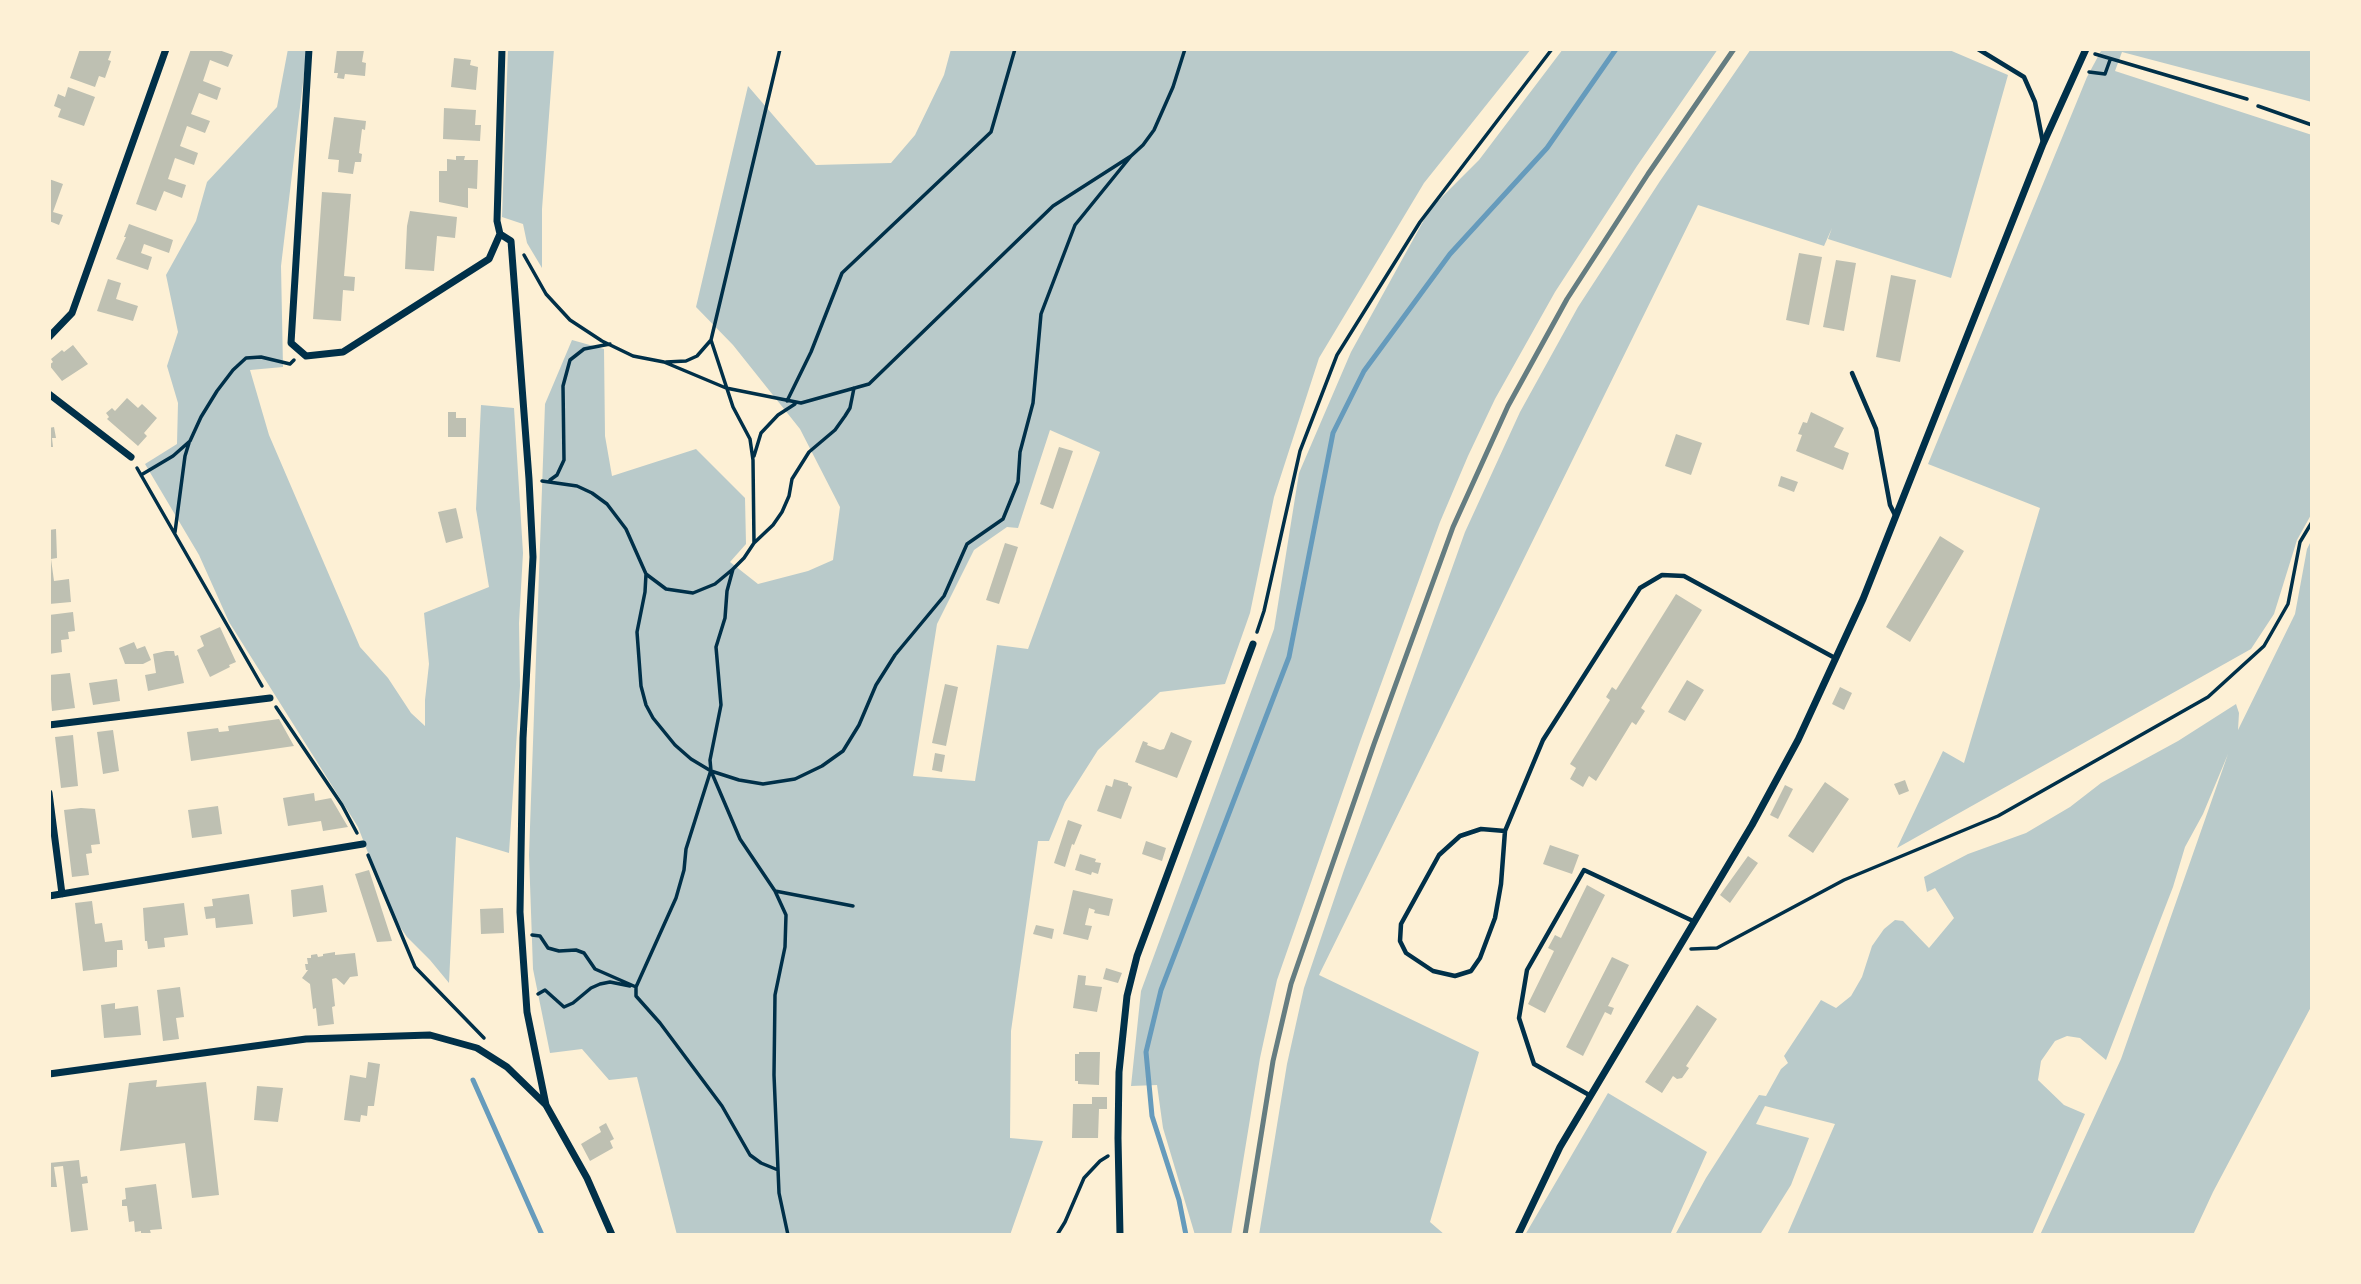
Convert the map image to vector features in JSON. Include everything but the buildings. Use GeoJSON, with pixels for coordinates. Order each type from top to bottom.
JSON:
{"type":"FeatureCollection","features":[{"type":"Feature","properties":{"kind":"street"},"geometry":{"type":"LineString","coordinates":[[49,337],[72,313],[166,49]]}},
{"type":"Feature","properties":{"kind":"street"},"geometry":{"type":"LineString","coordinates":[[309,49],[291,343],[304,354],[343,352],[489,259],[500,234],[497,221],[502,49]]}},
{"type":"Feature","properties":{"kind":"street"},"geometry":{"type":"LineString","coordinates":[[1518,1235],[1560,1147],[1752,825],[1798,740],[1863,599],[2043,144],[2082,58],[2088,51]]}},
{"type":"Feature","properties":{"kind":"street"},"geometry":{"type":"LineString","coordinates":[[500,234],[511,241],[529,479],[533,557],[522,787],[521,933],[527,1012],[545,1105]]}},
{"type":"Feature","properties":{"kind":"street"},"geometry":{"type":"LineString","coordinates":[[49,394],[131,457]]}},
{"type":"Feature","properties":{"kind":"street"},"geometry":{"type":"LineString","coordinates":[[1120,1235],[1119,1072],[1127,996],[1138,956],[1253,644]]}},
{"type":"Feature","properties":{"kind":"street"},"geometry":{"type":"LineString","coordinates":[[49,726],[270,698]]}},
{"type":"Feature","properties":{"kind":"street"},"geometry":{"type":"LineString","coordinates":[[49,793],[62,894]]}},
{"type":"Feature","properties":{"kind":"street"},"geometry":{"type":"LineString","coordinates":[[49,896],[363,844]]}},
{"type":"Feature","properties":{"kind":"street"},"geometry":{"type":"LineString","coordinates":[[49,1074],[306,1039],[430,1035],[477,1048],[507,1066],[545,1105],[587,1178],[612,1235]]}},
{"type":"Feature","properties":{"kind":"lane"},"geometry":{"type":"LineString","coordinates":[[1979,49],[2024,78],[2035,102],[2043,144]]}},
{"type":"Feature","properties":{"kind":"lane"},"geometry":{"type":"LineString","coordinates":[[1852,373],[1876,429],[1890,505],[1895,516]]}},
{"type":"Feature","properties":{"kind":"lane"},"geometry":{"type":"LineString","coordinates":[[1505,831],[1481,829],[1460,836],[1439,855],[1401,924],[1399,941],[1406,953],[1433,971],[1455,976],[1471,971],[1480,958],[1495,918],[1505,831],[1543,740],[1640,588],[1662,575],[1684,576],[1836,658]]}},
{"type":"Feature","properties":{"kind":"lane"},"geometry":{"type":"LineString","coordinates":[[1591,1096],[1535,1065],[1519,1018],[1527,970],[1584,870],[1693,921]]}},
{"type":"Feature","properties":{"kind":"path"},"geometry":{"type":"LineString","coordinates":[[664,362],[685,361],[697,356],[711,340],[780,49]]}},
{"type":"Feature","properties":{"kind":"path"},"geometry":{"type":"LineString","coordinates":[[787,401],[811,352],[842,273],[991,132],[1015,49]]}},
{"type":"Feature","properties":{"kind":"path"},"geometry":{"type":"LineString","coordinates":[[646,574],[637,632],[638,670],[646,705],[675,745],[711,771],[763,784],[795,779],[822,766],[843,751],[859,726],[876,685],[895,655],[944,596],[967,544],[1003,519],[1018,482],[1020,452],[1033,403],[1041,314],[1075,225],[1154,130],[1173,87],[1185,49]]}},
{"type":"Feature","properties":{"kind":"path"},"geometry":{"type":"LineString","coordinates":[[1253,644],[1264,611],[1300,451],[1337,355],[1420,222],[1552,49]]}},
{"type":"Feature","properties":{"kind":"path"},"geometry":{"type":"LineString","coordinates":[[2088,51],[2248,99]]}},
{"type":"Feature","properties":{"kind":"path"},"geometry":{"type":"LineString","coordinates":[[2105,74],[2111,59]]}},
{"type":"Feature","properties":{"kind":"path"},"geometry":{"type":"LineString","coordinates":[[2258,106],[2312,125]]}},
{"type":"Feature","properties":{"kind":"path"},"geometry":{"type":"LineString","coordinates":[[511,241],[526,257],[546,294],[570,320],[610,344],[633,356],[664,362],[726,387],[800,404],[869,384],[1053,206],[1131,156]]}},
{"type":"Feature","properties":{"kind":"path"},"geometry":{"type":"LineString","coordinates":[[711,340],[738,420],[750,439],[753,460],[754,542]]}},
{"type":"Feature","properties":{"kind":"path"},"geometry":{"type":"LineString","coordinates":[[548,481],[557,475],[564,460],[563,386],[570,360],[584,349],[610,344]]}},
{"type":"Feature","properties":{"kind":"path"},"geometry":{"type":"LineString","coordinates":[[175,534],[184,456],[201,417],[217,391],[246,358],[261,357],[290,364],[304,354]]}},
{"type":"Feature","properties":{"kind":"path"},"geometry":{"type":"LineString","coordinates":[[529,479],[577,486],[607,504],[626,530],[646,574],[666,589],[693,593],[715,584],[733,569],[754,542],[773,525],[782,512],[792,479],[809,452],[835,430],[845,416],[850,408],[854,388]]}},
{"type":"Feature","properties":{"kind":"path"},"geometry":{"type":"LineString","coordinates":[[753,460],[761,433],[778,415],[796,402]]}},
{"type":"Feature","properties":{"kind":"path"},"geometry":{"type":"LineString","coordinates":[[141,475],[173,456],[190,441]]}},
{"type":"Feature","properties":{"kind":"path"},"geometry":{"type":"LineString","coordinates":[[131,457],[226,627],[342,805],[363,844],[415,967],[486,1040]]}},
{"type":"Feature","properties":{"kind":"path"},"geometry":{"type":"LineString","coordinates":[[1679,949],[1717,948],[1844,880],[1998,816],[2208,697],[2264,646],[2288,604],[2300,542],[2312,522]]}},
{"type":"Feature","properties":{"kind":"path"},"geometry":{"type":"LineString","coordinates":[[733,569],[727,591],[725,618],[716,647],[722,705],[711,748],[711,771],[686,849],[684,870],[676,898],[636,987],[636,996],[660,1023],[722,1106],[750,1155],[778,1170]]}},
{"type":"Feature","properties":{"kind":"path"},"geometry":{"type":"LineString","coordinates":[[711,771],[740,839],[775,891],[786,915],[785,947],[775,995],[774,1075],[779,1194],[788,1235]]}},
{"type":"Feature","properties":{"kind":"path"},"geometry":{"type":"LineString","coordinates":[[775,891],[853,906]]}},
{"type":"Feature","properties":{"kind":"path"},"geometry":{"type":"LineString","coordinates":[[521,933],[540,936],[548,948],[584,953],[595,969],[636,987]]}},
{"type":"Feature","properties":{"kind":"path"},"geometry":{"type":"LineString","coordinates":[[527,1012],[534,1005],[541,990],[564,1007],[600,984],[610,982],[636,987]]}},
{"type":"Feature","properties":{"kind":"path"},"geometry":{"type":"LineString","coordinates":[[1057,1235],[1084,1178],[1100,1161],[1118,1153]]}},
{"type":"Feature","properties":{"kind":"shaded area"},"geometry":{"type":"Polygon","coordinates":[[[288,49],[307,49],[281,266],[283,367],[250,370],[269,435],[360,647],[388,678],[411,713],[425,726],[429,664],[424,613],[489,587],[476,509],[481,405],[514,408],[523,553],[519,623],[520,686],[509,853],[456,837],[449,983],[407,937],[392,915],[358,827],[229,622],[199,555],[145,464],[177,444],[178,403],[167,366],[178,332],[166,275],[196,221],[207,182],[277,107],[288,49]]]}},
{"type":"Feature","properties":{"kind":"shaded area"},"geometry":{"type":"Polygon","coordinates":[[[508,49],[554,49],[542,209],[542,268],[527,243],[523,224],[502,217],[508,49]]]}},
{"type":"Feature","properties":{"kind":"shaded area"},"geometry":{"type":"Polygon","coordinates":[[[951,49],[1531,49],[1424,183],[1319,358],[1274,497],[1250,613],[1225,684],[1160,692],[1098,750],[1065,802],[1049,841],[1038,841],[1011,1031],[1010,1138],[1043,1141],[1010,1235],[677,1235],[637,1077],[609,1080],[582,1049],[550,1053],[533,969],[529,855],[545,404],[572,340],[604,349],[605,436],[612,476],[696,449],[745,498],[746,544],[730,562],[758,584],[808,571],[833,560],[840,507],[800,429],[733,345],[696,307],[748,86],[816,165],[891,163],[915,135],[944,75],[951,49]],[[1050,430],[1018,528],[1007,527],[974,550],[937,624],[913,776],[975,781],[997,645],[1028,649],[1100,452],[1050,430]]]}},
{"type":"Feature","properties":{"kind":"shaded area"},"geometry":{"type":"Polygon","coordinates":[[[1563,49],[1718,49],[1555,292],[1495,399],[1468,456],[1440,522],[1277,980],[1260,1058],[1231,1235],[1195,1235],[1163,1128],[1157,1085],[1131,1086],[1141,991],[1274,629],[1299,473],[1351,352],[1430,209],[1479,160],[1563,49]]]}},
{"type":"Feature","properties":{"kind":"shaded area"},"geometry":{"type":"Polygon","coordinates":[[[1751,49],[1947,49],[2008,75],[1951,278],[1828,239],[1832,228],[1824,246],[1698,205],[1319,975],[1479,1052],[1430,1222],[1445,1235],[1259,1235],[1287,1064],[1304,988],[1465,532],[1520,412],[1578,307],[1751,49]]]}},
{"type":"Feature","properties":{"kind":"shaded area"},"geometry":{"type":"Polygon","coordinates":[[[2102,49],[2312,49],[2312,102],[2122,52],[2115,71],[2312,135],[2312,513],[2297,540],[2274,614],[2251,649],[1897,848],[1943,751],[1964,763],[2040,508],[1928,464],[2087,77],[2102,49]]]}},
{"type":"Feature","properties":{"kind":"shaded area"},"geometry":{"type":"Polygon","coordinates":[[[2312,539],[2312,1005],[2193,1235],[2040,1235],[2121,1059],[2228,754],[2203,814],[2185,847],[2173,887],[2106,1060],[2080,1038],[2067,1036],[2055,1041],[2041,1061],[2038,1080],[2064,1105],[2085,1114],[2032,1235],[1787,1235],[1835,1124],[1765,1106],[1756,1124],[1809,1138],[1791,1185],[1761,1233],[1675,1235],[1706,1178],[1759,1095],[1766,1096],[1781,1069],[1788,1063],[1784,1056],[1821,1000],[1836,1008],[1851,996],[1862,977],[1872,946],[1884,929],[1895,920],[1903,921],[1929,948],[1954,918],[1935,888],[1927,892],[1924,877],[1968,854],[2026,833],[2070,807],[2101,783],[2178,741],[2236,704],[2239,713],[2238,730],[2295,614],[2307,549],[2312,539]]]}},
{"type":"Feature","properties":{"kind":"shaded area"},"geometry":{"type":"Polygon","coordinates":[[[1608,1093],[1707,1152],[1670,1235],[1525,1235],[1608,1093]]]}},
{"type":"Feature","properties":{"kind":"waterway"},"geometry":{"type":"LineString","coordinates":[[1186,1235],[1179,1200],[1152,1116],[1146,1052],[1161,990],[1289,657],[1333,433],[1364,371],[1450,254],[1547,148],[1616,49]]}},
{"type":"Feature","properties":{"kind":"waterway"},"geometry":{"type":"LineString","coordinates":[[473,1080],[542,1235]]}},
{"type":"Feature","properties":{"kind":"railway"},"geometry":{"type":"LineString","coordinates":[[1245,1235],[1273,1061],[1291,984],[1453,527],[1508,406],[1567,299],[1734,49]]}}]}
